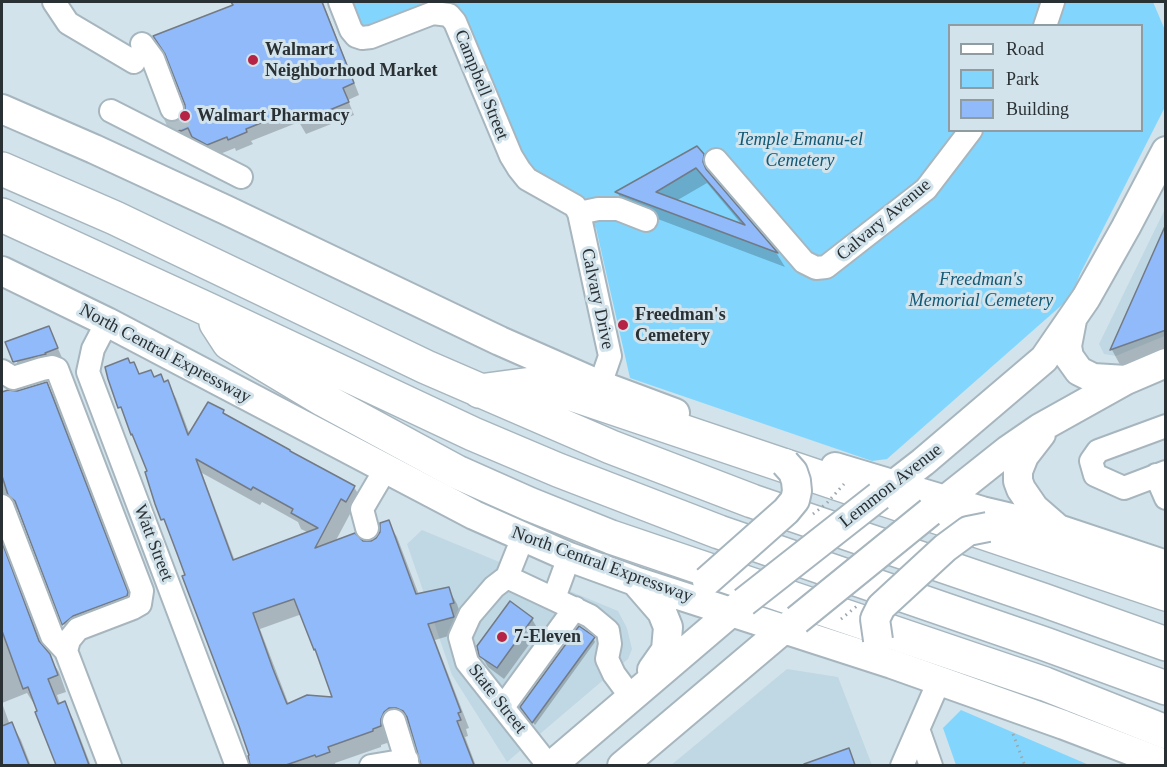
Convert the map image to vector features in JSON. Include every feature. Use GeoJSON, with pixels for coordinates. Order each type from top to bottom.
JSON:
{"type":"FeatureCollection","features":[{"type":"Feature","properties":{"kind":"highway"},"geometry":{"type":"LineString","coordinates":[[2,168],[115,218],[478,391],[611,447],[718,488],[1166,644]]}},
{"type":"Feature","properties":{"kind":"highway"},"geometry":{"type":"LineString","coordinates":[[2,215],[473,434],[618,494],[719,532],[1046,644],[1166,688]]}},
{"type":"Feature","properties":{"kind":"highway"},"geometry":{"type":"LineString","coordinates":[[207,309],[229,343],[389,436],[457,472],[611,537],[1045,684],[1166,732]]}},
{"type":"Feature","properties":{"kind":"highway"},"geometry":{"type":"LineString","coordinates":[[478,391],[539,383],[1166,594]]}},
{"type":"Feature","properties":{"kind":"main road"},"geometry":{"type":"LineString","coordinates":[[2,109],[94,149],[500,341],[600,385],[887,490],[938,506],[1058,529],[1166,565]]}},
{"type":"Feature","properties":{"kind":"main road","name":"Lemmon Avenue"},"geometry":{"type":"LineString","coordinates":[[550,765],[737,607],[887,490],[1044,359],[1073,317],[1126,227],[1166,151]]}},
{"type":"Feature","properties":{"kind":"main road","name":"North Central Expressway"},"geometry":{"type":"LineString","coordinates":[[2,271],[107,322],[474,515],[569,557],[668,592],[737,607],[790,625],[885,652],[939,681],[1166,764]]}},
{"type":"Feature","properties":{"kind":"main road"},"geometry":{"type":"LineString","coordinates":[[1073,317],[1067,346],[1073,364],[1079,371],[1093,378],[1126,380]]}},
{"type":"Feature","properties":{"kind":"main road"},"geometry":{"type":"LineString","coordinates":[[622,765],[790,625],[1008,450],[1040,428],[1126,380],[1166,363]]}},
{"type":"Feature","properties":{"kind":"main road"},"geometry":{"type":"LineString","coordinates":[[1058,529],[1034,508],[1026,497],[1018,481],[1018,471],[1024,456],[1040,436],[1072,410]]}},
{"type":"Feature","properties":{"kind":"main road"},"geometry":{"type":"LineString","coordinates":[[668,592],[707,581],[786,511],[795,500],[797,491],[793,472],[785,463],[751,441]]}},
{"type":"Feature","properties":{"kind":"main road"},"geometry":{"type":"LineString","coordinates":[[885,652],[875,619],[880,607],[945,548],[968,531],[988,527],[1058,529]]}},
{"type":"Feature","properties":{"kind":"main road"},"geometry":{"type":"LineString","coordinates":[[634,694],[666,650],[668,638],[668,627],[662,612],[635,581]]}},
{"type":"Feature","properties":{"kind":"street"},"geometry":{"type":"LineString","coordinates":[[54,2],[68,23],[153,59],[172,109]]}},
{"type":"Feature","properties":{"kind":"street","name":"Campbell Street"},"geometry":{"type":"LineString","coordinates":[[340,2],[351,30],[356,36],[362,38],[371,37],[433,13],[449,15],[455,22],[511,156],[519,169],[527,179],[574,206],[579,213]]}},
{"type":"Feature","properties":{"kind":"street"},"geometry":{"type":"LineString","coordinates":[[1046,24],[1053,2]]}},
{"type":"Feature","properties":{"kind":"street"},"geometry":{"type":"LineString","coordinates":[[111,111],[241,177]]}},
{"type":"Feature","properties":{"kind":"street"},"geometry":{"type":"LineString","coordinates":[[181,131],[190,153]]}},
{"type":"Feature","properties":{"kind":"street","name":"Calvary Avenue"},"geometry":{"type":"LineString","coordinates":[[716,160],[804,262],[816,268],[826,267],[926,189],[969,132]]}},
{"type":"Feature","properties":{"kind":"street"},"geometry":{"type":"LineString","coordinates":[[579,213],[598,209],[618,209],[646,220]]}},
{"type":"Feature","properties":{"kind":"street","name":"Calvary Drive"},"geometry":{"type":"LineString","coordinates":[[579,213],[610,356],[600,385]]}},
{"type":"Feature","properties":{"kind":"street","name":"Watt Street"},"geometry":{"type":"LineString","coordinates":[[107,322],[93,349],[88,372],[237,765]]}},
{"type":"Feature","properties":{"kind":"street"},"geometry":{"type":"LineString","coordinates":[[2,371],[13,378],[51,367],[57,369],[142,591],[140,604],[78,629],[69,640],[66,651]]}},
{"type":"Feature","properties":{"kind":"street"},"geometry":{"type":"LineString","coordinates":[[1166,426],[1098,451],[1091,461],[1095,475],[1124,488],[1161,474],[1166,498]]}},
{"type":"Feature","properties":{"kind":"street"},"geometry":{"type":"LineString","coordinates":[[367,528],[362,509],[385,470]]}},
{"type":"Feature","properties":{"kind":"street"},"geometry":{"type":"LineString","coordinates":[[2,506],[52,636],[66,651],[110,765]]}},
{"type":"Feature","properties":{"kind":"street","name":"State Street"},"geometry":{"type":"LineString","coordinates":[[523,537],[507,577],[494,587],[470,615],[460,637],[467,663],[550,765]]}},
{"type":"Feature","properties":{"kind":"street"},"geometry":{"type":"LineString","coordinates":[[502,707],[564,603],[569,557]]}},
{"type":"Feature","properties":{"kind":"street"},"geometry":{"type":"LineString","coordinates":[[507,577],[590,616],[608,631],[610,644],[606,659],[614,674],[634,694]]}},
{"type":"Feature","properties":{"kind":"street"},"geometry":{"type":"LineString","coordinates":[[902,765],[939,681]]}},
{"type":"Feature","properties":{"kind":"street"},"geometry":{"type":"LineString","coordinates":[[371,765],[408,763],[394,721]]}},
{"type":"Feature","properties":{"kind":"street"},"geometry":{"type":"LineString","coordinates":[[918,729],[931,765]]}},
{"type":"Feature","properties":{"kind":"path"},"geometry":{"type":"LineString","coordinates":[[1013,734],[1025,765]]}},
{"type":"Feature","properties":{"kind":"shaded area"},"geometry":{"type":"Polygon","coordinates":[[[1165,209],[1165,336],[1116,356],[1104,354],[1099,344],[1165,209]]]}},
{"type":"Feature","properties":{"kind":"shaded area"},"geometry":{"type":"Polygon","coordinates":[[[422,530],[618,611],[627,628],[632,649],[628,659],[507,762],[452,675],[407,544],[422,530]]]}},
{"type":"Feature","properties":{"kind":"shaded area"},"geometry":{"type":"Polygon","coordinates":[[[787,669],[838,677],[872,765],[670,766],[787,669]]]}},
{"type":"Feature","properties":{"kind":"green space","name":"Temple Emanu-el Cemetery"},"geometry":{"type":"Polygon","coordinates":[[[343,2],[1153,2],[1165,30],[1165,107],[1080,274],[1071,297],[887,459],[872,461],[630,378],[596,228],[546,183],[525,168],[458,15],[361,31],[343,2]]]}},
{"type":"Feature","properties":{"kind":"green space"},"geometry":{"type":"Polygon","coordinates":[[[961,710],[1089,765],[956,765],[943,728],[961,710]]]}},
{"type":"Feature","properties":{"kind":"building","name":"Walmart Neighborhood Market"},"geometry":{"type":"Polygon","coordinates":[[[231,2],[322,2],[354,83],[343,88],[349,102],[298,123],[293,110],[246,129],[247,132],[228,140],[227,137],[207,145],[192,137],[188,128],[181,131],[169,125],[168,121],[176,122],[183,117],[185,105],[165,54],[153,36],[233,5],[231,2]]]}},
{"type":"Feature","properties":{"kind":"building"},"geometry":{"type":"Polygon","coordinates":[[[697,146],[704,154],[703,162],[706,169],[778,253],[615,192],[697,146]],[[696,168],[656,192],[745,225],[696,168]]]}},
{"type":"Feature","properties":{"kind":"building"},"geometry":{"type":"Polygon","coordinates":[[[1166,224],[1166,330],[1110,350],[1166,224]]]}},
{"type":"Feature","properties":{"kind":"building"},"geometry":{"type":"Polygon","coordinates":[[[49,326],[58,348],[46,354],[13,362],[5,342],[49,326]]]}},
{"type":"Feature","properties":{"kind":"building"},"geometry":{"type":"Polygon","coordinates":[[[128,358],[130,363],[134,362],[139,374],[151,370],[154,377],[161,374],[164,382],[168,380],[188,435],[208,402],[224,410],[223,413],[355,486],[346,502],[341,499],[315,548],[355,533],[363,541],[371,541],[380,532],[380,523],[389,520],[416,594],[449,587],[454,603],[450,604],[454,617],[428,624],[461,712],[458,713],[461,720],[457,721],[474,765],[421,765],[407,717],[403,711],[389,708],[384,712],[381,726],[328,747],[330,752],[286,765],[250,765],[239,726],[182,576],[185,575],[164,519],[161,520],[145,472],[147,471],[121,407],[118,408],[105,367],[128,358]],[[196,459],[233,560],[318,528],[291,513],[293,509],[253,487],[251,490],[196,459]],[[294,599],[253,613],[287,704],[307,695],[332,697],[294,599]]]}},
{"type":"Feature","properties":{"kind":"building"},"geometry":{"type":"Polygon","coordinates":[[[47,382],[128,592],[127,596],[73,616],[62,625],[15,501],[8,495],[2,476],[2,392],[17,391],[47,382]]]}},
{"type":"Feature","properties":{"kind":"building"},"geometry":{"type":"Polygon","coordinates":[[[2,542],[39,641],[50,654],[58,675],[48,679],[58,704],[65,701],[89,765],[56,765],[35,712],[37,711],[28,687],[23,689],[2,631],[2,542]]]}},
{"type":"Feature","properties":{"kind":"building","name":"7-Eleven"},"geometry":{"type":"Polygon","coordinates":[[[510,601],[533,618],[497,668],[479,656],[477,646],[510,601]]]}},
{"type":"Feature","properties":{"kind":"building"},"geometry":{"type":"Polygon","coordinates":[[[579,626],[595,637],[532,723],[520,707],[579,626]]]}},
{"type":"Feature","properties":{"kind":"building"},"geometry":{"type":"Polygon","coordinates":[[[12,722],[29,765],[2,765],[2,726],[12,722]]]}},
{"type":"Feature","properties":{"kind":"building"},"geometry":{"type":"Polygon","coordinates":[[[849,748],[855,765],[804,765],[804,764],[849,748]]]}},
{"type":"Feature","properties":{"kind":"tunnel"},"geometry":{"type":"LineString","coordinates":[[172,109],[181,131]]}},
{"type":"Feature","properties":{"kind":"place","name":"Walmart Neighborhood Market"},"geometry":{"type":"Point","coordinates":[253,60]}},
{"type":"Feature","properties":{"kind":"place","name":"Walmart Pharmacy"},"geometry":{"type":"Point","coordinates":[185,116]}},
{"type":"Feature","properties":{"kind":"place","name":"Freedman's Cemetery"},"geometry":{"type":"Point","coordinates":[623,325]}},
{"type":"Feature","properties":{"kind":"place","name":"7-Eleven"},"geometry":{"type":"Point","coordinates":[502,637]}},
{"type":"Feature","properties":{"kind":"park label","name":"Freedman's Memorial Cemetery"},"geometry":{"type":"Point","coordinates":[981,290]}}]}
